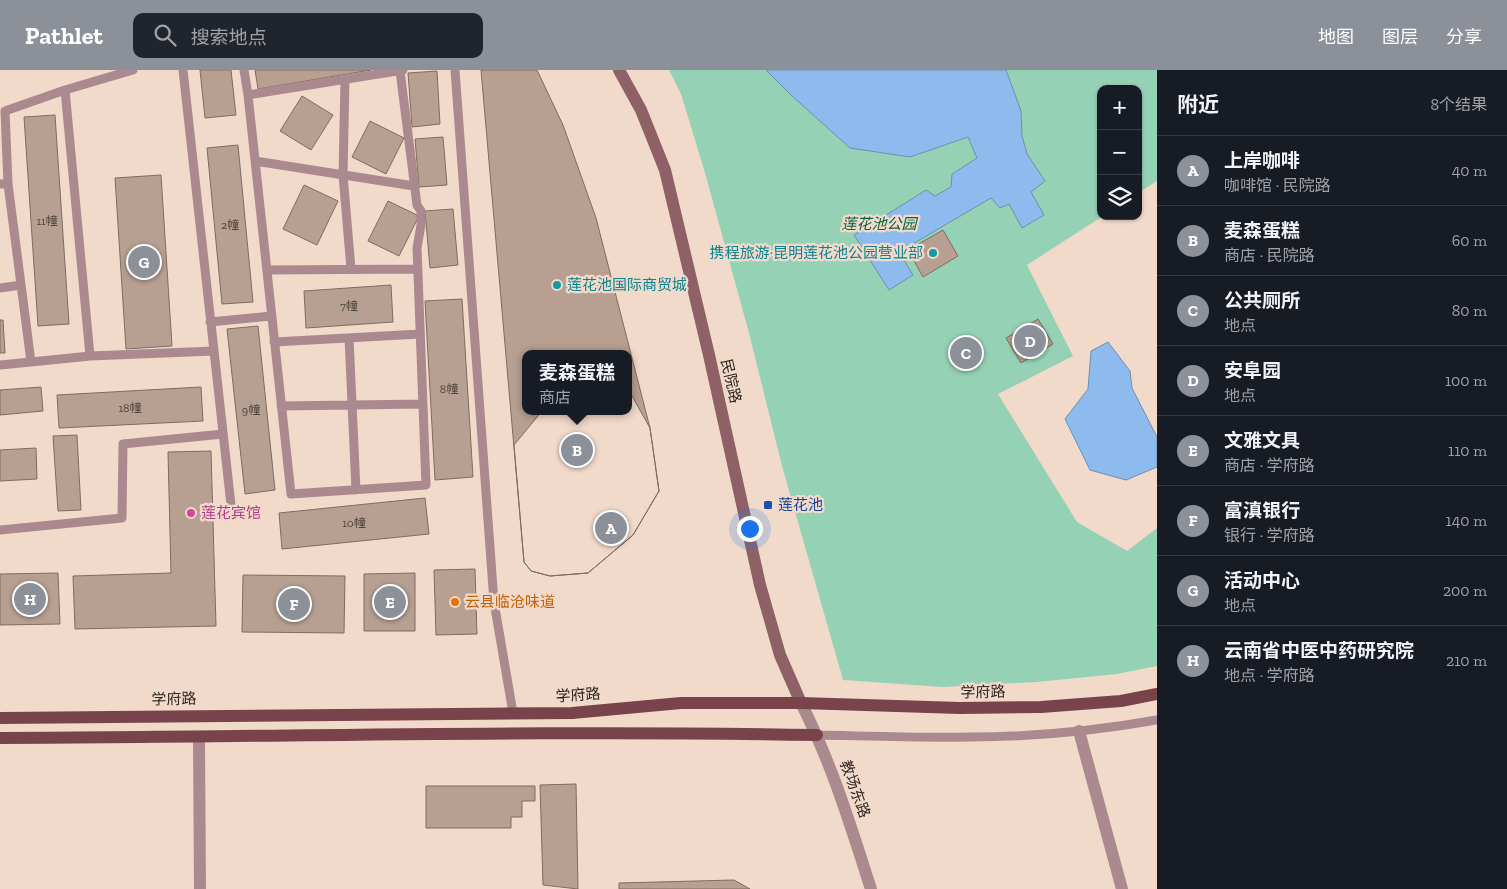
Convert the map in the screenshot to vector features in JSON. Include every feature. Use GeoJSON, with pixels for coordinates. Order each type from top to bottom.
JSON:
{"type":"FeatureCollection","features":[{"type":"Feature","properties":{"kind":"main road","name":"民院路"},"geometry":{"type":"LineString","coordinates":[[619,70],[641,110],[665,170],[709,355],[760,585],[780,656],[801,703]]}},
{"type":"Feature","properties":{"kind":"main road","name":"学府路"},"geometry":{"type":"LineString","coordinates":[[0,718],[572,713],[680,703],[801,703],[960,708],[1041,707],[1121,701],[1157,694]]}},
{"type":"Feature","properties":{"kind":"main road"},"geometry":{"type":"LineString","coordinates":[[0,738],[199,738],[641,732],[817,735]]}},
{"type":"Feature","properties":{"kind":"street","name":"教场东路"},"geometry":{"type":"LineString","coordinates":[[801,703],[817,735],[843,799],[871,889]]}},
{"type":"Feature","properties":{"kind":"street"},"geometry":{"type":"LineString","coordinates":[[1078,731],[1122,889]]}},
{"type":"Feature","properties":{"kind":"street"},"geometry":{"type":"LineString","coordinates":[[199,738],[200,889]]}},
{"type":"Feature","properties":{"kind":"lane"},"geometry":{"type":"LineString","coordinates":[[31,362],[21,285],[4,184],[5,111],[65,90],[133,70]]}},
{"type":"Feature","properties":{"kind":"lane"},"geometry":{"type":"LineString","coordinates":[[183,70],[230,505]]}},
{"type":"Feature","properties":{"kind":"lane"},"geometry":{"type":"LineString","coordinates":[[244,70],[291,494],[426,485],[417,248],[421,225],[421,210],[417,205],[414,186],[402,70],[248,95]]}},
{"type":"Feature","properties":{"kind":"lane"},"geometry":{"type":"LineString","coordinates":[[455,70],[494,602],[513,714]]}},
{"type":"Feature","properties":{"kind":"lane"},"geometry":{"type":"LineString","coordinates":[[346,80],[343,175],[351,269]]}},
{"type":"Feature","properties":{"kind":"lane"},"geometry":{"type":"LineString","coordinates":[[65,90],[90,356]]}},
{"type":"Feature","properties":{"kind":"lane"},"geometry":{"type":"LineString","coordinates":[[255,161],[414,186]]}},
{"type":"Feature","properties":{"kind":"lane"},"geometry":{"type":"LineString","coordinates":[[267,270],[418,269]]}},
{"type":"Feature","properties":{"kind":"lane"},"geometry":{"type":"LineString","coordinates":[[0,288],[21,285]]}},
{"type":"Feature","properties":{"kind":"lane"},"geometry":{"type":"LineString","coordinates":[[210,322],[272,316]]}},
{"type":"Feature","properties":{"kind":"lane"},"geometry":{"type":"LineString","coordinates":[[274,342],[420,334]]}},
{"type":"Feature","properties":{"kind":"lane"},"geometry":{"type":"LineString","coordinates":[[349,338],[356,490]]}},
{"type":"Feature","properties":{"kind":"lane"},"geometry":{"type":"LineString","coordinates":[[0,365],[90,356],[214,351]]}},
{"type":"Feature","properties":{"kind":"lane"},"geometry":{"type":"LineString","coordinates":[[281,406],[423,404]]}},
{"type":"Feature","properties":{"kind":"lane"},"geometry":{"type":"LineString","coordinates":[[0,530],[122,518],[123,444],[223,434]]}},
{"type":"Feature","properties":{"kind":"lane"},"geometry":{"type":"LineString","coordinates":[[817,735],[970,737],[1044,734],[1110,728],[1157,720]]}},
{"type":"Feature","properties":{"kind":"green space","name":"莲花池公园"},"geometry":{"type":"Polygon","coordinates":[[[669,70],[1157,70],[1157,181],[1142,190],[1142,85],[1097,85],[1097,220],[1027,265],[1073,356],[998,394],[1077,522],[1127,551],[1157,528],[1157,666],[1117,674],[1037,682],[942,687],[843,680],[782,466],[749,333],[705,173],[681,94],[669,70]]]}},
{"type":"Feature","properties":{"kind":"water"},"geometry":{"type":"Polygon","coordinates":[[[766,70],[1006,70],[1021,111],[1022,136],[1027,154],[1045,181],[1031,192],[1044,215],[1022,228],[1009,204],[1000,208],[991,198],[899,252],[913,275],[889,290],[854,235],[926,190],[935,196],[951,187],[952,174],[977,158],[968,137],[910,157],[850,148],[766,70]]]}},
{"type":"Feature","properties":{"kind":"water"},"geometry":{"type":"Polygon","coordinates":[[[1108,342],[1130,371],[1132,388],[1157,437],[1157,467],[1126,480],[1090,470],[1065,419],[1088,389],[1091,351],[1108,342]]]}},
{"type":"Feature","properties":{"kind":"building"},"geometry":{"type":"Polygon","coordinates":[[[200,70],[231,70],[236,115],[205,118],[200,70]]]}},
{"type":"Feature","properties":{"kind":"building"},"geometry":{"type":"Polygon","coordinates":[[[255,70],[371,70],[258,89],[255,70]]]}},
{"type":"Feature","properties":{"kind":"building","name":"莲花池国际商贸城"},"geometry":{"type":"Polygon","coordinates":[[[481,70],[537,70],[563,125],[596,218],[630,350],[522,350],[522,415],[632,415],[632,358],[650,428],[659,491],[633,535],[588,573],[550,576],[531,571],[524,562],[481,70]]]}},
{"type":"Feature","properties":{"kind":"building"},"geometry":{"type":"Polygon","coordinates":[[[437,71],[440,124],[412,127],[408,73],[437,71]]]}},
{"type":"Feature","properties":{"kind":"building"},"geometry":{"type":"Polygon","coordinates":[[[302,96],[333,115],[311,150],[280,131],[302,96]]]}},
{"type":"Feature","properties":{"kind":"building"},"geometry":{"type":"Polygon","coordinates":[[[55,115],[69,324],[38,326],[24,117],[55,115]]]}},
{"type":"Feature","properties":{"kind":"building"},"geometry":{"type":"Polygon","coordinates":[[[370,121],[404,138],[386,174],[352,157],[370,121]]]}},
{"type":"Feature","properties":{"kind":"building"},"geometry":{"type":"Polygon","coordinates":[[[443,137],[447,185],[419,187],[415,139],[443,137]]]}},
{"type":"Feature","properties":{"kind":"building"},"geometry":{"type":"Polygon","coordinates":[[[238,145],[253,302],[222,304],[207,148],[238,145]]]}},
{"type":"Feature","properties":{"kind":"building"},"geometry":{"type":"Polygon","coordinates":[[[161,175],[172,346],[126,349],[115,178],[161,175]]]}},
{"type":"Feature","properties":{"kind":"building"},"geometry":{"type":"Polygon","coordinates":[[[304,185],[338,201],[317,245],[283,229],[304,185]]]}},
{"type":"Feature","properties":{"kind":"building"},"geometry":{"type":"Polygon","coordinates":[[[388,201],[419,216],[399,256],[368,241],[388,201]]]}},
{"type":"Feature","properties":{"kind":"building"},"geometry":{"type":"Polygon","coordinates":[[[453,209],[458,265],[430,268],[425,211],[453,209]]]}},
{"type":"Feature","properties":{"kind":"building","name":"携程旅游·昆明莲花池公园营业部"},"geometry":{"type":"Polygon","coordinates":[[[943,230],[958,256],[923,277],[908,250],[943,230]]]}},
{"type":"Feature","properties":{"kind":"building"},"geometry":{"type":"Polygon","coordinates":[[[391,285],[393,322],[306,328],[304,291],[391,285]]]}},
{"type":"Feature","properties":{"kind":"building"},"geometry":{"type":"Polygon","coordinates":[[[462,299],[473,477],[435,480],[425,301],[462,299]]]}},
{"type":"Feature","properties":{"kind":"building"},"geometry":{"type":"Polygon","coordinates":[[[1038,319],[1053,344],[1021,363],[1006,338],[1038,319]]]}},
{"type":"Feature","properties":{"kind":"building"},"geometry":{"type":"Polygon","coordinates":[[[0,320],[3,320],[5,353],[0,353],[0,320]]]}},
{"type":"Feature","properties":{"kind":"building"},"geometry":{"type":"Polygon","coordinates":[[[258,326],[275,490],[245,494],[227,329],[258,326]]]}},
{"type":"Feature","properties":{"kind":"building"},"geometry":{"type":"Polygon","coordinates":[[[971,336],[983,355],[961,369],[950,350],[971,336]]]}},
{"type":"Feature","properties":{"kind":"building"},"geometry":{"type":"Polygon","coordinates":[[[41,387],[43,411],[0,415],[0,390],[41,387]]]}},
{"type":"Feature","properties":{"kind":"building"},"geometry":{"type":"Polygon","coordinates":[[[201,387],[203,421],[59,428],[57,395],[201,387]]]}},
{"type":"Feature","properties":{"kind":"building"},"geometry":{"type":"Polygon","coordinates":[[[632,396],[650,428],[659,491],[633,535],[588,573],[550,576],[531,571],[524,562],[514,445],[539,415],[632,415],[632,396]]]}},
{"type":"Feature","properties":{"kind":"building"},"geometry":{"type":"Polygon","coordinates":[[[77,435],[81,510],[58,511],[53,436],[77,435]]]}},
{"type":"Feature","properties":{"kind":"building"},"geometry":{"type":"Polygon","coordinates":[[[36,448],[37,479],[0,481],[0,450],[36,448]]]}},
{"type":"Feature","properties":{"kind":"building","name":"莲花宾馆"},"geometry":{"type":"Polygon","coordinates":[[[211,451],[216,626],[75,629],[73,576],[171,573],[168,452],[211,451]]]}},
{"type":"Feature","properties":{"kind":"building"},"geometry":{"type":"Polygon","coordinates":[[[425,498],[429,534],[282,549],[279,513],[425,498]]]}},
{"type":"Feature","properties":{"kind":"building","name":"云县临沧味道"},"geometry":{"type":"Polygon","coordinates":[[[475,569],[477,634],[436,635],[434,570],[475,569]]]}},
{"type":"Feature","properties":{"kind":"building"},"geometry":{"type":"Polygon","coordinates":[[[58,573],[60,624],[0,625],[0,574],[58,573]]]}},
{"type":"Feature","properties":{"kind":"building"},"geometry":{"type":"Polygon","coordinates":[[[415,573],[415,631],[364,631],[364,574],[415,573]]]}},
{"type":"Feature","properties":{"kind":"building"},"geometry":{"type":"Polygon","coordinates":[[[243,575],[345,576],[344,633],[242,632],[243,575]]]}},
{"type":"Feature","properties":{"kind":"building"},"geometry":{"type":"Polygon","coordinates":[[[576,784],[578,889],[543,885],[540,785],[576,784]]]}},
{"type":"Feature","properties":{"kind":"building"},"geometry":{"type":"Polygon","coordinates":[[[426,786],[535,786],[535,801],[522,801],[522,817],[511,817],[511,828],[426,828],[426,786]]]}},
{"type":"Feature","properties":{"kind":"building"},"geometry":{"type":"Polygon","coordinates":[[[734,880],[750,889],[619,889],[619,883],[734,880]]]}},
{"type":"Feature","properties":{"kind":"place","name":"携程旅游·昆明莲花池公园营业部"},"geometry":{"type":"Point","coordinates":[933,253]}},
{"type":"Feature","properties":{"kind":"place","name":"活动中心"},"geometry":{"type":"Point","coordinates":[144,262]}},
{"type":"Feature","properties":{"kind":"place","name":"莲花池国际商贸城"},"geometry":{"type":"Point","coordinates":[557,285]}},
{"type":"Feature","properties":{"kind":"place","name":"安阜园"},"geometry":{"type":"Point","coordinates":[1030,341]}},
{"type":"Feature","properties":{"kind":"place","name":"公共厕所"},"geometry":{"type":"Point","coordinates":[966,353]}},
{"type":"Feature","properties":{"kind":"place","name":"麦森蛋糕"},"geometry":{"type":"Point","coordinates":[577,450]}},
{"type":"Feature","properties":{"kind":"place","name":"莲花池"},"geometry":{"type":"Point","coordinates":[768,505]}},
{"type":"Feature","properties":{"kind":"place","name":"莲花宾馆"},"geometry":{"type":"Point","coordinates":[191,513]}},
{"type":"Feature","properties":{"kind":"place","name":"上岸咖啡"},"geometry":{"type":"Point","coordinates":[611,528]}},
{"type":"Feature","properties":{"kind":"place","name":"云南省中医中药研究院"},"geometry":{"type":"Point","coordinates":[30,599]}},
{"type":"Feature","properties":{"kind":"place","name":"文雅文具"},"geometry":{"type":"Point","coordinates":[390,602]}},
{"type":"Feature","properties":{"kind":"place","name":"云县临沧味道"},"geometry":{"type":"Point","coordinates":[455,602]}},
{"type":"Feature","properties":{"kind":"place","name":"富滇银行"},"geometry":{"type":"Point","coordinates":[294,604]}}]}
